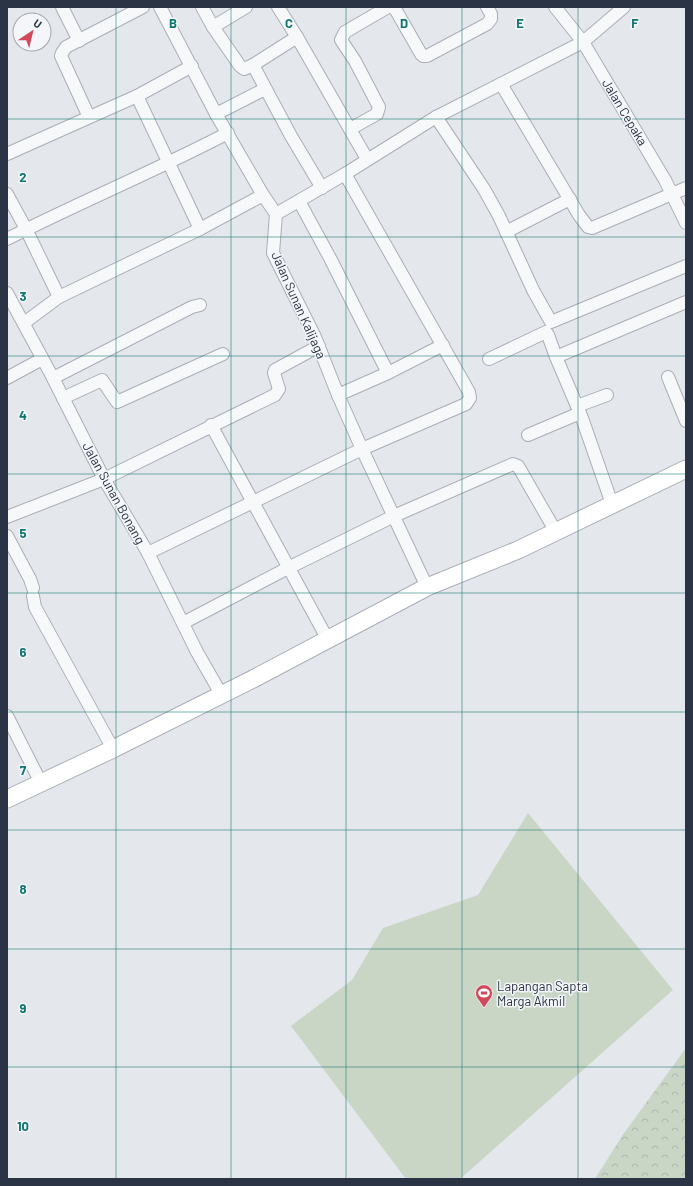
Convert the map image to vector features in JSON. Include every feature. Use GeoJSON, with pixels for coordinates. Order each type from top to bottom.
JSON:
{"type":"FeatureCollection","features":[{"type":"Feature","properties":{"kind":"main road"},"geometry":{"type":"LineString","coordinates":[[7,799],[113,749],[328,640],[427,587],[518,550],[686,469]]}},
{"type":"Feature","properties":{"kind":"street"},"geometry":{"type":"LineString","coordinates":[[62,7],[79,40]]}},
{"type":"Feature","properties":{"kind":"street"},"geometry":{"type":"LineString","coordinates":[[89,117],[61,56],[62,53],[66,47],[143,7]]}},
{"type":"Feature","properties":{"kind":"street"},"geometry":{"type":"LineString","coordinates":[[160,7],[216,114],[263,195],[276,214],[322,188],[436,117],[583,42],[624,7]]}},
{"type":"Feature","properties":{"kind":"street"},"geometry":{"type":"LineString","coordinates":[[202,7],[213,27],[242,68],[246,69],[297,37]]}},
{"type":"Feature","properties":{"kind":"street"},"geometry":{"type":"LineString","coordinates":[[213,27],[246,7]]}},
{"type":"Feature","properties":{"kind":"street"},"geometry":{"type":"LineString","coordinates":[[278,7],[297,37],[367,159]]}},
{"type":"Feature","properties":{"kind":"street"},"geometry":{"type":"LineString","coordinates":[[350,129],[376,114],[379,107],[355,61],[341,40],[345,32],[388,7]]}},
{"type":"Feature","properties":{"kind":"street"},"geometry":{"type":"LineString","coordinates":[[394,7],[420,54],[427,56],[487,24],[491,19],[491,14],[487,7]]}},
{"type":"Feature","properties":{"kind":"street","name":"Jalan Cepaka"},"geometry":{"type":"LineString","coordinates":[[555,7],[583,42],[672,194],[686,223]]}},
{"type":"Feature","properties":{"kind":"street"},"geometry":{"type":"LineString","coordinates":[[253,65],[265,89],[322,188]]}},
{"type":"Feature","properties":{"kind":"street"},"geometry":{"type":"LineString","coordinates":[[7,154],[137,96],[192,66]]}},
{"type":"Feature","properties":{"kind":"street"},"geometry":{"type":"LineString","coordinates":[[501,84],[586,225],[592,228],[686,188]]}},
{"type":"Feature","properties":{"kind":"street"},"geometry":{"type":"LineString","coordinates":[[216,114],[265,89]]}},
{"type":"Feature","properties":{"kind":"street"},"geometry":{"type":"LineString","coordinates":[[137,96],[200,229]]}},
{"type":"Feature","properties":{"kind":"street"},"geometry":{"type":"LineString","coordinates":[[436,117],[484,189],[533,290],[551,322],[686,266]]}},
{"type":"Feature","properties":{"kind":"street"},"geometry":{"type":"LineString","coordinates":[[7,239],[228,134]]}},
{"type":"Feature","properties":{"kind":"street"},"geometry":{"type":"LineString","coordinates":[[148,553],[362,449],[466,404],[468,401],[470,395],[469,392],[345,174]]}},
{"type":"Feature","properties":{"kind":"street"},"geometry":{"type":"LineString","coordinates":[[7,194],[59,297]]}},
{"type":"Feature","properties":{"kind":"street"},"geometry":{"type":"LineString","coordinates":[[24,323],[59,297],[200,229],[263,195]]}},
{"type":"Feature","properties":{"kind":"street"},"geometry":{"type":"LineString","coordinates":[[506,232],[570,198]]}},
{"type":"Feature","properties":{"kind":"street"},"geometry":{"type":"LineString","coordinates":[[299,201],[330,258],[388,373]]}},
{"type":"Feature","properties":{"kind":"street","name":"Jalan Sunan Kalijaga"},"geometry":{"type":"LineString","coordinates":[[276,214],[273,253],[305,315],[362,449],[427,587]]}},
{"type":"Feature","properties":{"kind":"street","name":"Jalan Sunan Bonang"},"geometry":{"type":"LineString","coordinates":[[7,293],[53,378],[104,479],[148,553],[197,652],[221,694]]}},
{"type":"Feature","properties":{"kind":"street"},"geometry":{"type":"LineString","coordinates":[[556,357],[686,302]]}},
{"type":"Feature","properties":{"kind":"street"},"geometry":{"type":"LineString","coordinates":[[53,378],[192,307],[200,306]]}},
{"type":"Feature","properties":{"kind":"street"},"geometry":{"type":"LineString","coordinates":[[489,359],[546,332],[578,409],[612,504]]}},
{"type":"Feature","properties":{"kind":"street"},"geometry":{"type":"LineString","coordinates":[[338,395],[388,373],[443,345]]}},
{"type":"Feature","properties":{"kind":"street"},"geometry":{"type":"LineString","coordinates":[[7,517],[104,479],[277,393],[279,389],[274,373],[276,370],[319,346]]}},
{"type":"Feature","properties":{"kind":"street"},"geometry":{"type":"LineString","coordinates":[[63,398],[102,380],[117,402],[223,354]]}},
{"type":"Feature","properties":{"kind":"street"},"geometry":{"type":"LineString","coordinates":[[7,378],[42,359]]}},
{"type":"Feature","properties":{"kind":"street"},"geometry":{"type":"LineString","coordinates":[[668,377],[686,421]]}},
{"type":"Feature","properties":{"kind":"street"},"geometry":{"type":"LineString","coordinates":[[528,435],[607,395]]}},
{"type":"Feature","properties":{"kind":"street"},"geometry":{"type":"LineString","coordinates":[[212,425],[328,640]]}},
{"type":"Feature","properties":{"kind":"street"},"geometry":{"type":"LineString","coordinates":[[183,623],[288,568],[394,516],[513,464],[518,466],[556,532]]}},
{"type":"Feature","properties":{"kind":"street"},"geometry":{"type":"LineString","coordinates":[[7,536],[30,579],[35,607],[113,749]]}},
{"type":"Feature","properties":{"kind":"street"},"geometry":{"type":"LineString","coordinates":[[7,716],[41,783]]}},
{"type":"Feature","properties":{"kind":"green space","name":"Lapangan Sapta Marga Akmil"},"geometry":{"type":"Polygon","coordinates":[[[528,813],[673,990],[460,1179],[406,1179],[291,1026],[352,980],[383,928],[478,895],[528,813]]]}},
{"type":"Feature","properties":{"kind":"green space"},"geometry":{"type":"Polygon","coordinates":[[[686,1048],[686,1179],[595,1179],[622,1136],[686,1048]]]}},
{"type":"Feature","properties":{"kind":"place","name":"Lapangan Sapta Marga Akmil"},"geometry":{"type":"Point","coordinates":[484,1008]}}]}
